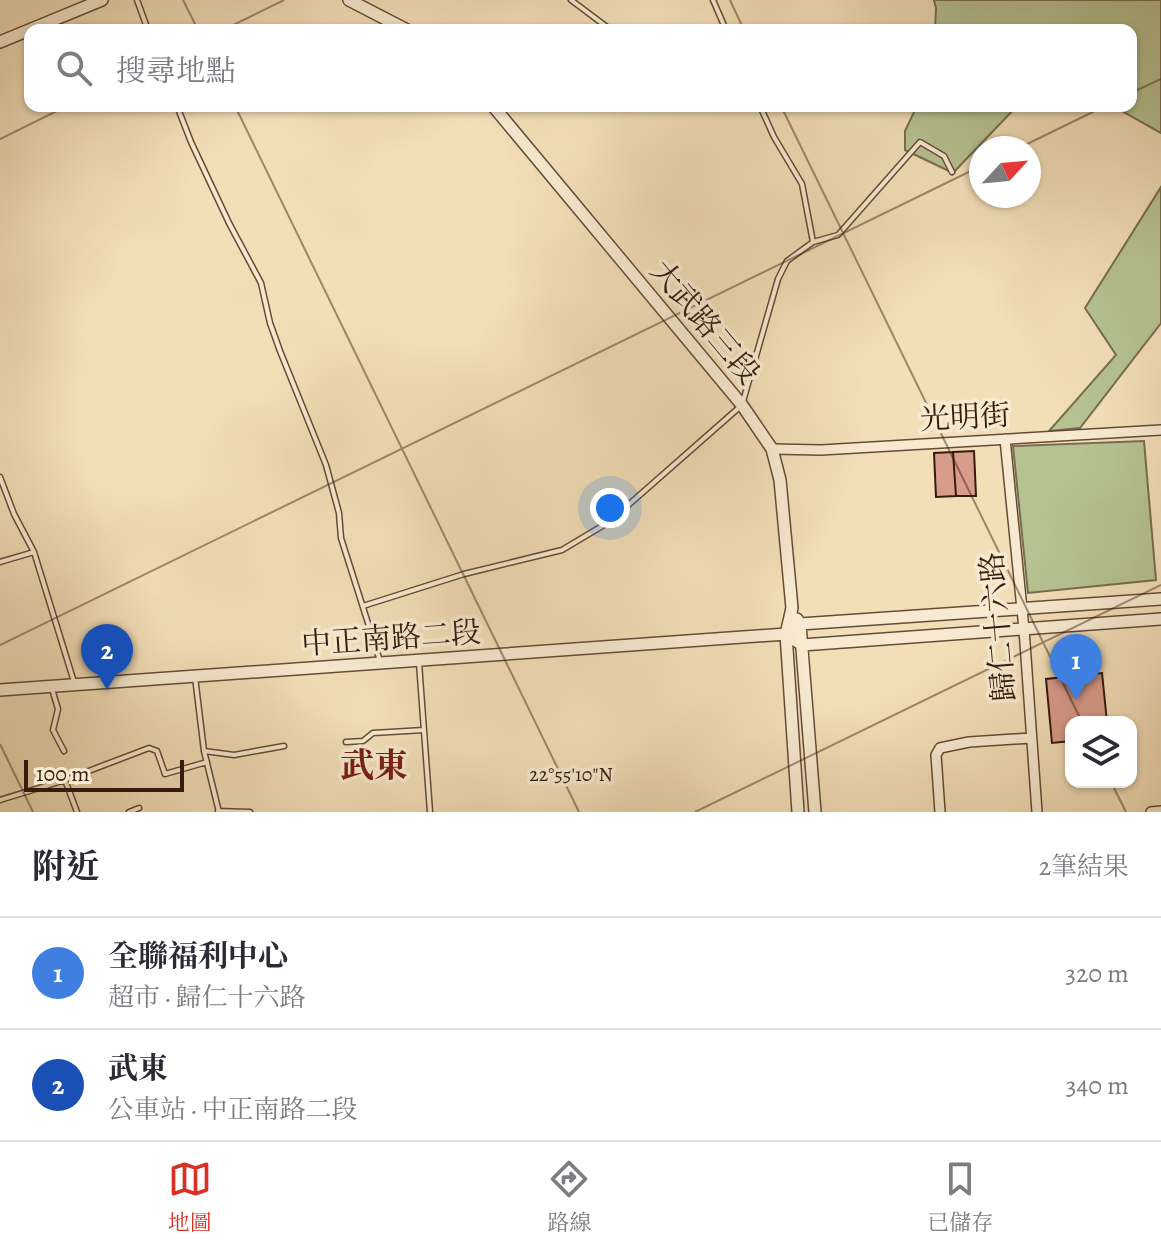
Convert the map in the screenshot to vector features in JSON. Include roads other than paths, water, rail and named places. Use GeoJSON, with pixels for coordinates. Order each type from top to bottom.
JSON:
{"type":"FeatureCollection","features":[{"type":"Feature","properties":{"kind":"street"},"geometry":{"type":"LineString","coordinates":[[44,24],[102,0]]}},
{"type":"Feature","properties":{"kind":"street"},"geometry":{"type":"LineString","coordinates":[[349,0],[395,24]]}},
{"type":"Feature","properties":{"kind":"street"},"geometry":{"type":"LineString","coordinates":[[0,42],[24,32]]}},
{"type":"Feature","properties":{"kind":"street","name":"大武路三段"},"geometry":{"type":"LineString","coordinates":[[498,112],[742,405],[772,449],[780,480],[792,608],[786,634],[798,812]]}},
{"type":"Feature","properties":{"kind":"street","name":"光明街"},"geometry":{"type":"LineString","coordinates":[[772,449],[821,450],[1161,430]]}},
{"type":"Feature","properties":{"kind":"street","name":"歸仁十六路"},"geometry":{"type":"LineString","coordinates":[[1005,439],[1024,629],[1037,812]]}},
{"type":"Feature","properties":{"kind":"street"},"geometry":{"type":"LineString","coordinates":[[1161,599],[800,624],[786,634],[802,645],[1161,619]]}},
{"type":"Feature","properties":{"kind":"street","name":"大武路三段"},"geometry":{"type":"LineString","coordinates":[[792,608],[800,624]]}},
{"type":"Feature","properties":{"kind":"street"},"geometry":{"type":"LineString","coordinates":[[800,624],[815,812]]}},
{"type":"Feature","properties":{"kind":"street","name":"中正南路二段"},"geometry":{"type":"LineString","coordinates":[[0,690],[786,634]]}},
{"type":"Feature","properties":{"kind":"street"},"geometry":{"type":"LineString","coordinates":[[940,812],[936,755],[940,748],[959,743],[1031,738]]}},
{"type":"Feature","properties":{"kind":"street"},"geometry":{"type":"LineString","coordinates":[[1151,812],[1161,811]]}},
{"type":"Feature","properties":{"kind":"lane"},"geometry":{"type":"LineString","coordinates":[[137,0],[146,24]]}},
{"type":"Feature","properties":{"kind":"lane"},"geometry":{"type":"LineString","coordinates":[[571,0],[603,24]]}},
{"type":"Feature","properties":{"kind":"lane"},"geometry":{"type":"LineString","coordinates":[[713,0],[723,24]]}},
{"type":"Feature","properties":{"kind":"lane"},"geometry":{"type":"LineString","coordinates":[[180,112],[223,209],[261,283],[275,337],[326,465],[339,513],[341,538],[381,663]]}},
{"type":"Feature","properties":{"kind":"lane"},"geometry":{"type":"LineString","coordinates":[[763,112],[802,184],[813,242]]}},
{"type":"Feature","properties":{"kind":"lane"},"geometry":{"type":"LineString","coordinates":[[363,606],[464,574],[562,550],[609,522],[742,405],[778,279],[787,261],[813,242],[838,235],[920,142],[944,156],[952,172]]}},
{"type":"Feature","properties":{"kind":"lane"},"geometry":{"type":"LineString","coordinates":[[0,477],[14,514],[34,552],[74,684]]}},
{"type":"Feature","properties":{"kind":"lane"},"geometry":{"type":"LineString","coordinates":[[0,562],[34,552]]}},
{"type":"Feature","properties":{"kind":"lane"},"geometry":{"type":"LineString","coordinates":[[419,661],[430,812]]}},
{"type":"Feature","properties":{"kind":"lane"},"geometry":{"type":"LineString","coordinates":[[195,676],[204,751],[218,811],[250,812]]}},
{"type":"Feature","properties":{"kind":"lane"},"geometry":{"type":"LineString","coordinates":[[51,686],[58,709],[53,730],[64,751]]}},
{"type":"Feature","properties":{"kind":"lane"},"geometry":{"type":"LineString","coordinates":[[346,742],[363,741],[373,733],[424,730]]}},
{"type":"Feature","properties":{"kind":"lane"},"geometry":{"type":"LineString","coordinates":[[204,751],[234,755],[284,746]]}},
{"type":"Feature","properties":{"kind":"lane"},"geometry":{"type":"LineString","coordinates":[[0,800],[65,780],[149,748],[157,751],[165,774],[207,762]]}},
{"type":"Feature","properties":{"kind":"lane"},"geometry":{"type":"LineString","coordinates":[[65,780],[77,812]]}},
{"type":"Feature","properties":{"kind":"lane"},"geometry":{"type":"LineString","coordinates":[[129,812],[139,808]]}},
{"type":"Feature","properties":{"kind":"place","name":"武東"},"geometry":{"type":"Point","coordinates":[107,690]}},
{"type":"Feature","properties":{"kind":"place","name":"全聯福利中心"},"geometry":{"type":"Point","coordinates":[1076,700]}},
{"type":"Feature","properties":{"kind":"district","name":"武東"},"geometry":{"type":"Point","coordinates":[374,765]}}]}
